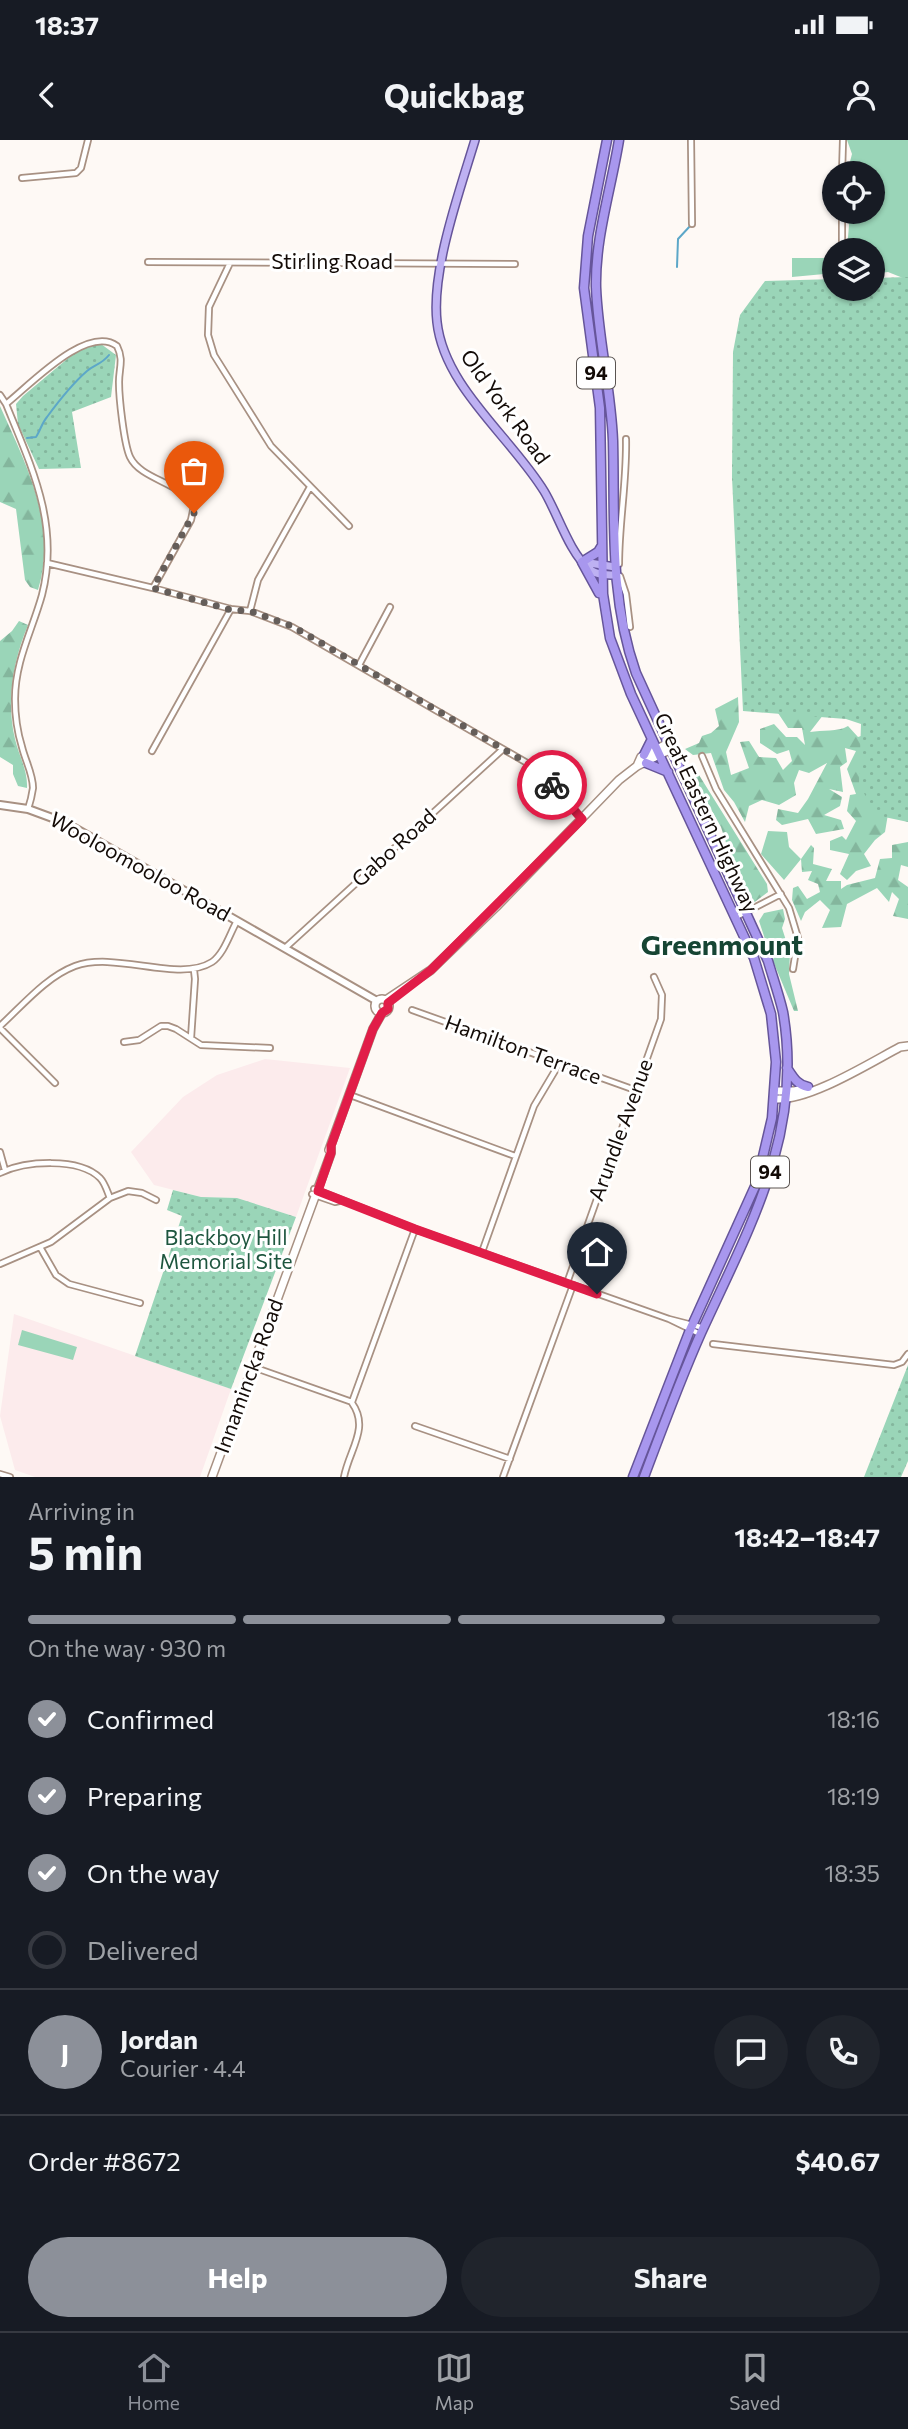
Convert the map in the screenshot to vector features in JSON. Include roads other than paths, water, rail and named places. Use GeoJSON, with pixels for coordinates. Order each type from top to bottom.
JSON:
{"type":"FeatureCollection","features":[{"type":"Feature","properties":{"kind":"highway","name":"Great Eastern Highway"},"geometry":{"type":"LineString","coordinates":[[607,140],[584,264],[587,312],[600,408],[601,570],[606,613],[617,661],[754,958],[771,1014],[776,1062],[769,1138],[751,1199],[692,1327],[633,1477]]}},
{"type":"Feature","properties":{"kind":"highway","name":"Great Eastern Highway"},"geometry":{"type":"LineString","coordinates":[[618,140],[596,264],[597,309],[611,406],[615,571],[623,612],[623,635],[636,673],[768,961],[785,1030],[787,1068],[777,1148],[764,1193],[748,1235],[702,1331],[644,1477]]}},
{"type":"Feature","properties":{"kind":"highway"},"geometry":{"type":"LineString","coordinates":[[601,546],[598,552],[582,562],[598,589],[606,613]]}},
{"type":"Feature","properties":{"kind":"highway"},"geometry":{"type":"LineString","coordinates":[[652,739],[642,761],[667,772]]}},
{"type":"Feature","properties":{"kind":"highway"},"geometry":{"type":"LineString","coordinates":[[787,1068],[801,1086],[808,1087]]}},
{"type":"Feature","properties":{"kind":"main road","name":"Old York Road"},"geometry":{"type":"LineString","coordinates":[[475,140],[442,263],[436,306],[444,353],[463,386],[544,491],[582,562]]}},
{"type":"Feature","properties":{"kind":"main road"},"geometry":{"type":"LineString","coordinates":[[582,562],[590,562],[601,570],[615,571]]}},
{"type":"Feature","properties":{"kind":"main road","name":"Innamincka Road"},"geometry":{"type":"LineString","coordinates":[[212,1477],[381,1005],[396,998],[431,970],[619,780],[642,761],[670,746]]}},
{"type":"Feature","properties":{"kind":"main road"},"geometry":{"type":"LineString","coordinates":[[775,1095],[809,1093],[900,1047],[908,1046]]}},
{"type":"Feature","properties":{"kind":"main road"},"geometry":{"type":"LineString","coordinates":[[785,1096],[808,1087],[819,1087]]}},
{"type":"Feature","properties":{"kind":"street"},"geometry":{"type":"LineString","coordinates":[[22,178],[76,173],[81,168],[88,140]]}},
{"type":"Feature","properties":{"kind":"street"},"geometry":{"type":"LineString","coordinates":[[691,140],[692,224]]}},
{"type":"Feature","properties":{"kind":"street"},"geometry":{"type":"LineString","coordinates":[[842,161],[843,140]]}},
{"type":"Feature","properties":{"kind":"street","name":"Stirling Road"},"geometry":{"type":"LineString","coordinates":[[148,262],[514,264]]}},
{"type":"Feature","properties":{"kind":"street"},"geometry":{"type":"LineString","coordinates":[[230,262],[209,307],[208,335],[214,355],[271,446],[349,526]]}},
{"type":"Feature","properties":{"kind":"street"},"geometry":{"type":"LineString","coordinates":[[6,404],[81,345],[107,340],[117,346],[122,360],[119,396],[131,458],[139,468],[185,494],[194,506],[191,520],[153,588]]}},
{"type":"Feature","properties":{"kind":"street","name":"Wooloomooloo Road"},"geometry":{"type":"LineString","coordinates":[[0,395],[6,404],[44,503],[47,563],[42,596],[24,645],[16,681],[17,725],[33,788],[28,809],[66,823],[381,1005]]}},
{"type":"Feature","properties":{"kind":"street"},"geometry":{"type":"LineString","coordinates":[[626,439],[619,570],[626,594],[623,612],[630,627]]}},
{"type":"Feature","properties":{"kind":"street"},"geometry":{"type":"LineString","coordinates":[[250,611],[258,580],[310,486]]}},
{"type":"Feature","properties":{"kind":"street"},"geometry":{"type":"LineString","coordinates":[[47,563],[231,610],[250,611],[292,626],[541,771],[582,819]]}},
{"type":"Feature","properties":{"kind":"street"},"geometry":{"type":"LineString","coordinates":[[359,665],[390,607]]}},
{"type":"Feature","properties":{"kind":"street"},"geometry":{"type":"LineString","coordinates":[[152,751],[231,610]]}},
{"type":"Feature","properties":{"kind":"street"},"geometry":{"type":"LineString","coordinates":[[606,613],[623,612]]}},
{"type":"Feature","properties":{"kind":"street","name":"Gabo Road"},"geometry":{"type":"LineString","coordinates":[[285,948],[503,748]]}},
{"type":"Feature","properties":{"kind":"street"},"geometry":{"type":"LineString","coordinates":[[702,756],[716,789],[781,894],[795,924],[797,938],[793,970]]}},
{"type":"Feature","properties":{"kind":"street"},"geometry":{"type":"LineString","coordinates":[[0,806],[28,809]]}},
{"type":"Feature","properties":{"kind":"street"},"geometry":{"type":"LineString","coordinates":[[736,917],[781,894]]}},
{"type":"Feature","properties":{"kind":"street"},"geometry":{"type":"LineString","coordinates":[[55,1083],[0,1027],[55,976],[76,966],[100,961],[194,970],[214,961],[237,921]]}},
{"type":"Feature","properties":{"kind":"street"},"geometry":{"type":"LineString","coordinates":[[191,1038],[194,970]]}},
{"type":"Feature","properties":{"kind":"street","name":"Arundle Avenue"},"geometry":{"type":"LineString","coordinates":[[503,1477],[661,1019],[662,995],[654,977]]}},
{"type":"Feature","properties":{"kind":"street","name":"Hamilton Terrace"},"geometry":{"type":"LineString","coordinates":[[412,1010],[635,1090]]}},
{"type":"Feature","properties":{"kind":"street"},"geometry":{"type":"LineString","coordinates":[[124,1042],[139,1040],[161,1027],[177,1029],[201,1045],[270,1048]]}},
{"type":"Feature","properties":{"kind":"street"},"geometry":{"type":"LineString","coordinates":[[482,1252],[539,1094],[559,1063]]}},
{"type":"Feature","properties":{"kind":"street"},"geometry":{"type":"LineString","coordinates":[[350,1095],[515,1156]]}},
{"type":"Feature","properties":{"kind":"street"},"geometry":{"type":"LineString","coordinates":[[0,1152],[3,1171],[41,1162],[61,1163],[93,1173],[102,1180],[110,1198]]}},
{"type":"Feature","properties":{"kind":"street"},"geometry":{"type":"LineString","coordinates":[[0,1264],[40,1247],[110,1198],[128,1191],[142,1193],[156,1200]]}},
{"type":"Feature","properties":{"kind":"street"},"geometry":{"type":"LineString","coordinates":[[315,1192],[702,1331]]}},
{"type":"Feature","properties":{"kind":"street"},"geometry":{"type":"LineString","coordinates":[[352,1402],[415,1229]]}},
{"type":"Feature","properties":{"kind":"street"},"geometry":{"type":"LineString","coordinates":[[40,1247],[56,1275],[69,1284],[140,1303]]}},
{"type":"Feature","properties":{"kind":"street"},"geometry":{"type":"LineString","coordinates":[[713,1344],[894,1366],[902,1362],[908,1354]]}},
{"type":"Feature","properties":{"kind":"street"},"geometry":{"type":"LineString","coordinates":[[253,1367],[352,1402],[360,1414],[359,1430],[344,1477]]}},
{"type":"Feature","properties":{"kind":"street"},"geometry":{"type":"LineString","coordinates":[[415,1426],[510,1459]]}},
{"type":"Feature","properties":{"kind":"street"},"geometry":{"type":"LineString","coordinates":[[0,1474],[10,1477]]}},
{"type":"Feature","properties":{"kind":"waterway"},"geometry":{"type":"LineString","coordinates":[[677,267],[678,239],[691,225]]}},
{"type":"Feature","properties":{"kind":"waterway"},"geometry":{"type":"LineString","coordinates":[[27,438],[36,437],[45,419],[71,387],[109,355]]}},
{"type":"Feature","properties":{"kind":"district","name":"Greenmount"},"geometry":{"type":"Point","coordinates":[722,945]}},
{"type":"Feature","properties":{"kind":"park label","name":"Blackboy Hill Memorial Site"},"geometry":{"type":"Point","coordinates":[226,1250]}}]}
